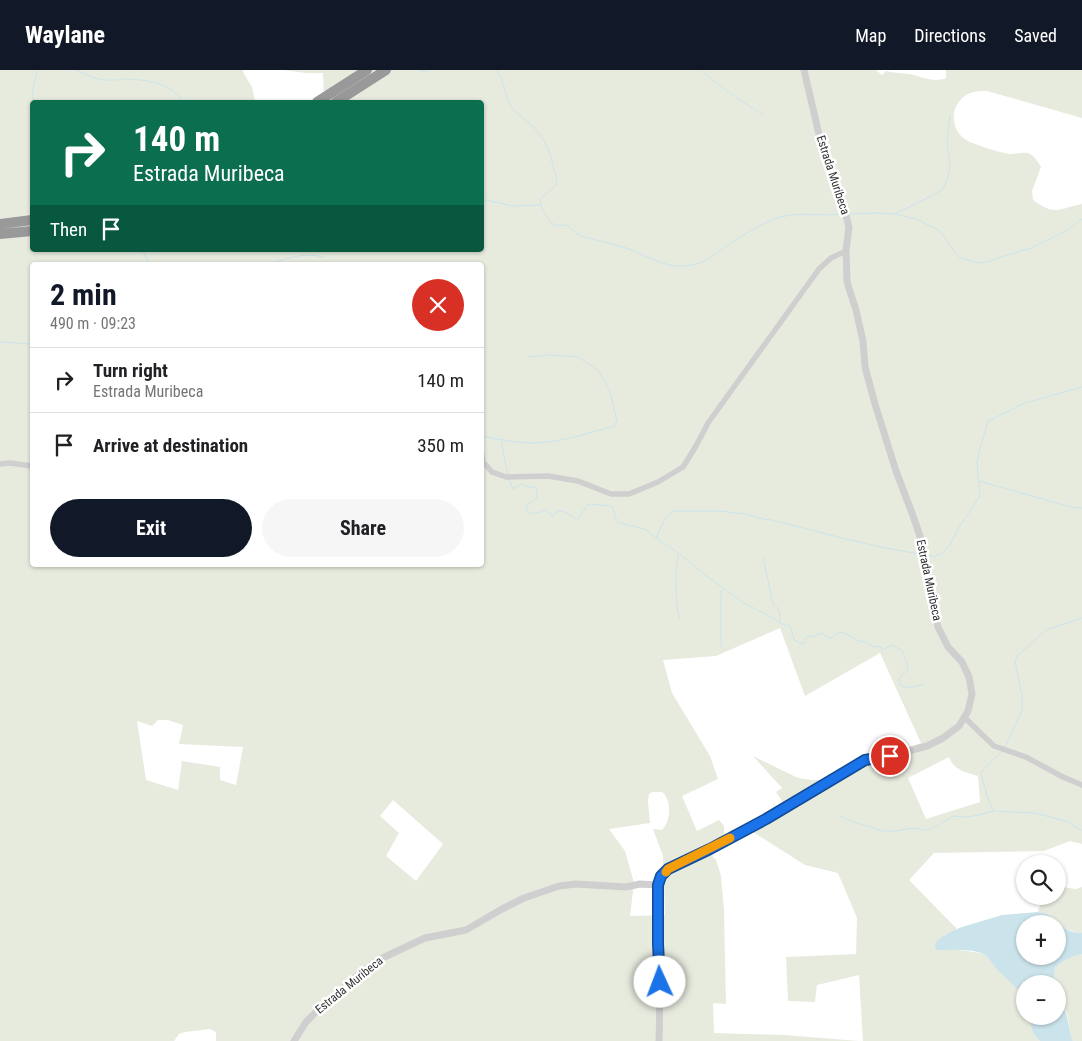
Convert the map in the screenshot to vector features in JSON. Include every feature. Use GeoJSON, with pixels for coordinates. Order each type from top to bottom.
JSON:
{"type":"FeatureCollection","features":[{"type":"Feature","properties":{"kind":"highway"},"geometry":{"type":"LineString","coordinates":[[320,100],[367,70]]}},
{"type":"Feature","properties":{"kind":"highway"},"geometry":{"type":"LineString","coordinates":[[339,100],[386,70]]}},
{"type":"Feature","properties":{"kind":"highway"},"geometry":{"type":"LineString","coordinates":[[0,224],[30,220]]}},
{"type":"Feature","properties":{"kind":"highway"},"geometry":{"type":"LineString","coordinates":[[0,234],[30,231]]}},
{"type":"Feature","properties":{"kind":"street","name":"Estrada Muribeca"},"geometry":{"type":"LineString","coordinates":[[294,1041],[306,1022],[322,1006],[378,960],[425,938],[466,930],[524,898],[559,886],[576,884],[626,887],[640,884],[658,885],[661,876],[668,869],[766,819],[865,760],[890,756],[927,746],[943,738],[959,726],[968,711],[972,694],[970,677],[962,662],[948,647],[938,627],[932,603],[923,545],[896,471],[865,367],[861,333],[848,282],[846,251],[849,228],[844,208],[821,143],[804,70]]}},
{"type":"Feature","properties":{"kind":"street"},"geometry":{"type":"LineString","coordinates":[[484,463],[492,472],[506,476],[548,476],[578,481],[611,494],[629,494],[658,482],[683,468],[708,423],[819,269],[831,258],[846,251]]}},
{"type":"Feature","properties":{"kind":"street"},"geometry":{"type":"LineString","coordinates":[[0,464],[10,463],[30,466]]}},
{"type":"Feature","properties":{"kind":"street"},"geometry":{"type":"LineString","coordinates":[[964,717],[994,746],[1026,757],[1063,778],[1082,785]]}},
{"type":"Feature","properties":{"kind":"street"},"geometry":{"type":"LineString","coordinates":[[658,885],[659,1041]]}},
{"type":"Feature","properties":{"kind":"shaded area"},"geometry":{"type":"Polygon","coordinates":[[[0,70],[243,70],[252,87],[255,100],[30,100],[30,252],[484,252],[484,100],[324,100],[323,73],[283,70],[876,70],[882,75],[886,71],[937,80],[946,78],[946,70],[1082,70],[1082,118],[987,91],[979,91],[962,98],[957,104],[954,118],[957,131],[968,141],[1009,154],[1028,153],[1034,157],[1041,167],[1032,191],[1033,200],[1040,205],[1057,210],[1082,204],[1082,844],[1070,841],[1044,851],[934,853],[909,880],[957,929],[944,935],[959,950],[983,954],[1016,987],[1016,1025],[1031,1025],[1032,1030],[1040,1041],[863,1041],[859,975],[817,985],[815,1002],[788,1001],[786,957],[856,954],[857,918],[838,873],[805,865],[745,827],[786,807],[776,792],[782,788],[753,756],[798,778],[826,780],[858,761],[875,754],[901,750],[921,743],[880,653],[805,696],[780,628],[716,656],[663,660],[672,693],[710,756],[718,779],[682,796],[697,831],[719,820],[724,826],[724,838],[705,848],[716,860],[721,876],[724,911],[726,1004],[713,1003],[714,1033],[784,1035],[859,1041],[216,1041],[216,1032],[210,1029],[179,1034],[174,1041],[0,1041],[0,70]],[[158,720],[152,726],[137,721],[146,780],[178,790],[182,761],[220,767],[220,780],[236,785],[243,747],[179,744],[183,725],[168,720],[158,720]],[[949,757],[908,778],[926,819],[980,802],[978,776],[964,772],[949,757]],[[652,792],[649,794],[648,801],[650,823],[609,829],[625,851],[634,883],[630,916],[665,915],[663,856],[653,829],[662,830],[665,826],[669,816],[669,805],[662,792],[652,792]],[[393,800],[380,816],[399,833],[386,856],[416,881],[443,844],[393,800]]]}},
{"type":"Feature","properties":{"kind":"shaded area"},"geometry":{"type":"Polygon","coordinates":[[[1082,887],[1082,933],[1066,929],[1066,915],[1050,915],[1038,912],[1041,905],[1066,905],[1066,888],[1076,889],[1082,887]]]}},
{"type":"Feature","properties":{"kind":"shaded area"},"geometry":{"type":"Polygon","coordinates":[[[1082,954],[1082,1041],[1073,1041],[1070,1035],[1066,1011],[1066,975],[1055,975],[1055,967],[1066,965],[1066,960],[1082,954]]]}},
{"type":"Feature","properties":{"kind":"water"},"geometry":{"type":"Polygon","coordinates":[[[1038,912],[1047,914],[1049,915],[1016,915],[1016,965],[1058,965],[1055,967],[1055,975],[1016,975],[1016,988],[983,954],[966,950],[936,950],[937,940],[962,927],[1002,915],[1038,912]]]}},
{"type":"Feature","properties":{"kind":"water"},"geometry":{"type":"Polygon","coordinates":[[[1066,929],[1082,933],[1082,954],[1066,960],[1066,929]]]}},
{"type":"Feature","properties":{"kind":"water"},"geometry":{"type":"Polygon","coordinates":[[[1066,1013],[1073,1041],[1040,1041],[1032,1030],[1031,1025],[1066,1025],[1066,1013]]]}},
{"type":"Feature","properties":{"kind":"waterway"},"geometry":{"type":"LineString","coordinates":[[34,100],[32,94],[37,70]]}},
{"type":"Feature","properties":{"kind":"waterway"},"geometry":{"type":"LineString","coordinates":[[76,70],[102,80],[131,79],[160,84],[173,91],[182,100]]}},
{"type":"Feature","properties":{"kind":"waterway"},"geometry":{"type":"LineString","coordinates":[[418,70],[425,72],[430,70]]}},
{"type":"Feature","properties":{"kind":"waterway"},"geometry":{"type":"LineString","coordinates":[[496,70],[502,80],[510,105],[516,113],[538,132],[549,152],[556,175],[556,184],[540,201],[543,211],[552,223],[567,225],[581,236],[626,248],[663,263],[686,266],[702,262],[762,224],[773,220],[802,214],[842,214]]}},
{"type":"Feature","properties":{"kind":"waterway"},"geometry":{"type":"LineString","coordinates":[[700,70],[763,115]]}},
{"type":"Feature","properties":{"kind":"waterway"},"geometry":{"type":"LineString","coordinates":[[895,214],[937,193],[947,181],[950,166],[947,143],[950,115]]}},
{"type":"Feature","properties":{"kind":"waterway"},"geometry":{"type":"LineString","coordinates":[[484,200],[513,206],[540,205]]}},
{"type":"Feature","properties":{"kind":"waterway"},"geometry":{"type":"LineString","coordinates":[[849,214],[895,214],[916,219],[940,231],[960,258],[981,263],[1031,248],[1064,232],[1082,219]]}},
{"type":"Feature","properties":{"kind":"waterway"},"geometry":{"type":"LineString","coordinates":[[143,252],[148,262]]}},
{"type":"Feature","properties":{"kind":"waterway"},"geometry":{"type":"LineString","coordinates":[[276,262],[295,256],[323,257]]}},
{"type":"Feature","properties":{"kind":"waterway"},"geometry":{"type":"LineString","coordinates":[[0,342],[30,344]]}},
{"type":"Feature","properties":{"kind":"waterway"},"geometry":{"type":"LineString","coordinates":[[484,437],[514,442],[538,443],[572,438],[614,426],[617,421],[610,391],[599,372],[592,366],[578,357],[547,355],[529,357]]}},
{"type":"Feature","properties":{"kind":"waterway"},"geometry":{"type":"LineString","coordinates":[[927,555],[934,557],[942,553],[950,545],[959,527],[980,496],[977,463],[988,421],[1025,403],[1082,387]]}},
{"type":"Feature","properties":{"kind":"waterway"},"geometry":{"type":"LineString","coordinates":[[501,440],[508,476]]}},
{"type":"Feature","properties":{"kind":"waterway"},"geometry":{"type":"LineString","coordinates":[[509,479],[513,489],[521,484],[528,487],[536,487],[537,497],[526,506],[527,511],[531,513],[545,510],[553,516],[557,511],[560,511],[578,519],[588,504],[610,506],[613,508],[616,519],[620,523],[645,529],[744,603],[781,624],[790,626],[794,640],[803,644],[808,636],[812,637],[822,633],[831,638],[843,632],[874,647],[879,646],[883,650],[891,645],[902,650],[908,666],[908,670],[900,678],[900,685],[908,688],[925,684]]}},
{"type":"Feature","properties":{"kind":"waterway"},"geometry":{"type":"LineString","coordinates":[[979,481],[1071,507],[1082,508]]}},
{"type":"Feature","properties":{"kind":"waterway"},"geometry":{"type":"LineString","coordinates":[[656,538],[665,520],[673,511],[720,511],[746,514],[864,543],[921,554]]}},
{"type":"Feature","properties":{"kind":"waterway"},"geometry":{"type":"LineString","coordinates":[[678,556],[676,588],[680,619]]}},
{"type":"Feature","properties":{"kind":"waterway"},"geometry":{"type":"LineString","coordinates":[[763,557],[773,604],[780,614],[780,622]]}},
{"type":"Feature","properties":{"kind":"waterway"},"geometry":{"type":"LineString","coordinates":[[721,646],[722,589]]}},
{"type":"Feature","properties":{"kind":"waterway"},"geometry":{"type":"LineString","coordinates":[[1005,747],[1022,709],[1022,696],[1015,661],[1017,656],[1046,630],[1082,618]]}},
{"type":"Feature","properties":{"kind":"waterway"},"geometry":{"type":"LineString","coordinates":[[993,810],[981,774],[1001,752]]}},
{"type":"Feature","properties":{"kind":"waterway"},"geometry":{"type":"LineString","coordinates":[[840,816],[850,821],[884,831],[896,831],[912,828],[928,830],[953,816],[966,817],[994,811],[1035,813],[1069,822],[1082,830]]}},
{"type":"Feature","properties":{"kind":"slow traffic"},"geometry":{"type":"LineString","coordinates":[[666,872],[668,869],[730,838]]}},
{"type":"Feature","properties":{"kind":"route"},"geometry":{"type":"LineString","coordinates":[[660,982],[658,885],[661,876],[668,869],[766,819],[865,760],[890,756]]}}]}
